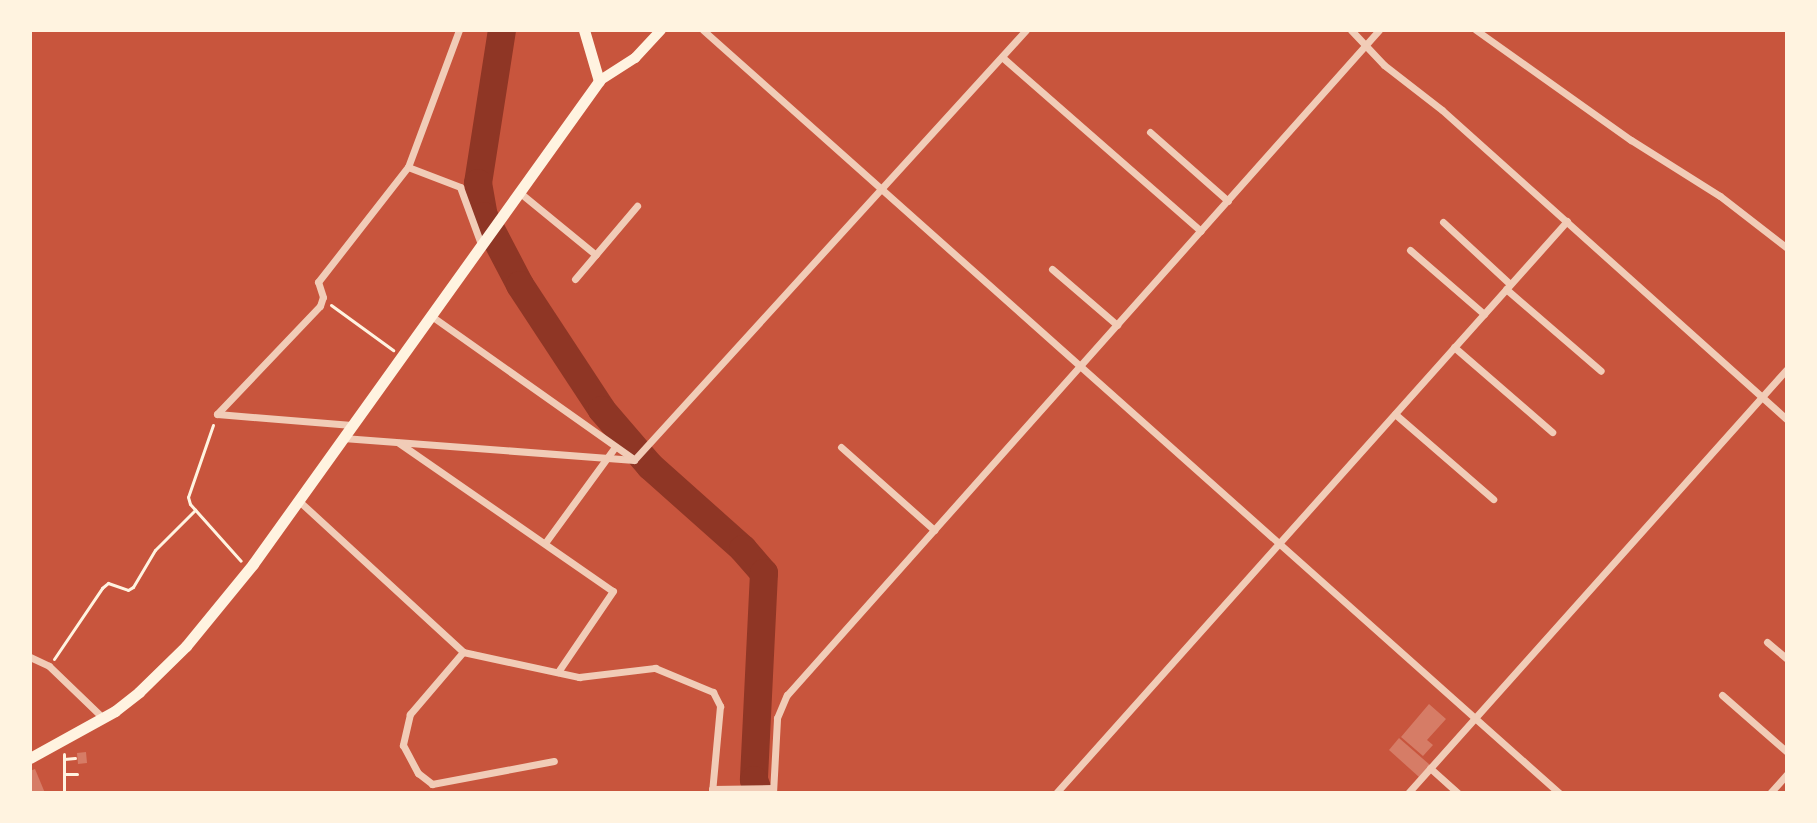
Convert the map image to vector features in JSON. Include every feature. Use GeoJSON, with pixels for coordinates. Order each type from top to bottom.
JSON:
{"type":"FeatureCollection","features":[{"type":"Feature","properties":{"kind":"main road"},"geometry":{"type":"LineString","coordinates":[[584,30],[599,81]]}},
{"type":"Feature","properties":{"kind":"main road"},"geometry":{"type":"LineString","coordinates":[[30,758],[103,718],[161,673],[248,570],[599,81],[635,58],[661,30]]}},
{"type":"Feature","properties":{"kind":"street"},"geometry":{"type":"LineString","coordinates":[[217,414],[320,306],[323,297],[318,282],[408,167],[459,30]]}},
{"type":"Feature","properties":{"kind":"street"},"geometry":{"type":"LineString","coordinates":[[703,30],[1559,793]]}},
{"type":"Feature","properties":{"kind":"street"},"geometry":{"type":"LineString","coordinates":[[634,460],[1026,30]]}},
{"type":"Feature","properties":{"kind":"street"},"geometry":{"type":"LineString","coordinates":[[1351,30],[1384,65],[1442,110],[1787,420]]}},
{"type":"Feature","properties":{"kind":"street"},"geometry":{"type":"LineString","coordinates":[[299,501],[463,652],[579,677],[655,668],[713,692],[720,706],[714,792],[773,790],[780,706],[1379,30]]}},
{"type":"Feature","properties":{"kind":"street"},"geometry":{"type":"LineString","coordinates":[[1476,30],[1631,140],[1720,196],[1787,248]]}},
{"type":"Feature","properties":{"kind":"street"},"geometry":{"type":"LineString","coordinates":[[1002,57],[1201,231]]}},
{"type":"Feature","properties":{"kind":"street"},"geometry":{"type":"LineString","coordinates":[[1150,132],[1228,201]]}},
{"type":"Feature","properties":{"kind":"street"},"geometry":{"type":"LineString","coordinates":[[408,167],[460,187],[483,242]]}},
{"type":"Feature","properties":{"kind":"street"},"geometry":{"type":"LineString","coordinates":[[519,192],[596,255]]}},
{"type":"Feature","properties":{"kind":"street"},"geometry":{"type":"LineString","coordinates":[[575,279],[637,206]]}},
{"type":"Feature","properties":{"kind":"street"},"geometry":{"type":"LineString","coordinates":[[1056,793],[1567,221]]}},
{"type":"Feature","properties":{"kind":"street"},"geometry":{"type":"LineString","coordinates":[[1443,222],[1508,287],[1601,371]]}},
{"type":"Feature","properties":{"kind":"street"},"geometry":{"type":"LineString","coordinates":[[1410,250],[1484,314]]}},
{"type":"Feature","properties":{"kind":"street"},"geometry":{"type":"LineString","coordinates":[[1052,269],[1117,325]]}},
{"type":"Feature","properties":{"kind":"street"},"geometry":{"type":"LineString","coordinates":[[430,315],[634,460]]}},
{"type":"Feature","properties":{"kind":"street"},"geometry":{"type":"LineString","coordinates":[[1454,347],[1552,432]]}},
{"type":"Feature","properties":{"kind":"street"},"geometry":{"type":"LineString","coordinates":[[1408,793],[1787,369]]}},
{"type":"Feature","properties":{"kind":"street"},"geometry":{"type":"LineString","coordinates":[[217,414],[352,425]]}},
{"type":"Feature","properties":{"kind":"street"},"geometry":{"type":"LineString","coordinates":[[1395,414],[1493,499]]}},
{"type":"Feature","properties":{"kind":"street"},"geometry":{"type":"LineString","coordinates":[[342,438],[634,460]]}},
{"type":"Feature","properties":{"kind":"street"},"geometry":{"type":"LineString","coordinates":[[398,442],[613,591],[558,672]]}},
{"type":"Feature","properties":{"kind":"street"},"geometry":{"type":"LineString","coordinates":[[545,543],[615,447]]}},
{"type":"Feature","properties":{"kind":"street"},"geometry":{"type":"LineString","coordinates":[[841,447],[934,530]]}},
{"type":"Feature","properties":{"kind":"street"},"geometry":{"type":"LineString","coordinates":[[1767,642],[1787,659]]}},
{"type":"Feature","properties":{"kind":"street"},"geometry":{"type":"LineString","coordinates":[[463,652],[410,714],[403,745],[418,773],[432,784],[554,761]]}},
{"type":"Feature","properties":{"kind":"street"},"geometry":{"type":"LineString","coordinates":[[30,657],[49,666],[103,718]]}},
{"type":"Feature","properties":{"kind":"street"},"geometry":{"type":"LineString","coordinates":[[1722,695],[1787,752]]}},
{"type":"Feature","properties":{"kind":"street"},"geometry":{"type":"LineString","coordinates":[[1430,768],[1458,793]]}},
{"type":"Feature","properties":{"kind":"street"},"geometry":{"type":"LineString","coordinates":[[1770,793],[1787,774]]}},
{"type":"Feature","properties":{"kind":"path"},"geometry":{"type":"LineString","coordinates":[[323,297],[401,356]]}},
{"type":"Feature","properties":{"kind":"path"},"geometry":{"type":"LineString","coordinates":[[217,414],[189,489],[190,504],[222,536],[248,570]]}},
{"type":"Feature","properties":{"kind":"path"},"geometry":{"type":"LineString","coordinates":[[49,666],[102,588],[113,583],[128,590],[133,587],[155,550],[195,510]]}},
{"type":"Feature","properties":{"kind":"path"},"geometry":{"type":"LineString","coordinates":[[64,738],[64,793]]}},
{"type":"Feature","properties":{"kind":"path"},"geometry":{"type":"LineString","coordinates":[[64,759],[75,758]]}},
{"type":"Feature","properties":{"kind":"path"},"geometry":{"type":"LineString","coordinates":[[64,774],[77,774]]}},
{"type":"Feature","properties":{"kind":"building"},"geometry":{"type":"Polygon","coordinates":[[[1429,704],[1446,719],[1427,740],[1433,745],[1423,756],[1401,737],[1429,704]]]}},
{"type":"Feature","properties":{"kind":"building"},"geometry":{"type":"Polygon","coordinates":[[[1399,738],[1430,765],[1419,777],[1389,750],[1399,738]]]}},
{"type":"Feature","properties":{"kind":"building"},"geometry":{"type":"Polygon","coordinates":[[[86,752],[87,763],[78,764],[77,753],[86,752]]]}},
{"type":"Feature","properties":{"kind":"building"},"geometry":{"type":"Polygon","coordinates":[[[35,769],[45,793],[30,793],[30,771],[35,769]]]}},
{"type":"Feature","properties":{"kind":"waterway"},"geometry":{"type":"LineString","coordinates":[[502,30],[478,183],[484,216],[520,285],[602,410],[650,466],[743,549],[764,573],[754,780],[759,793]]}}]}
